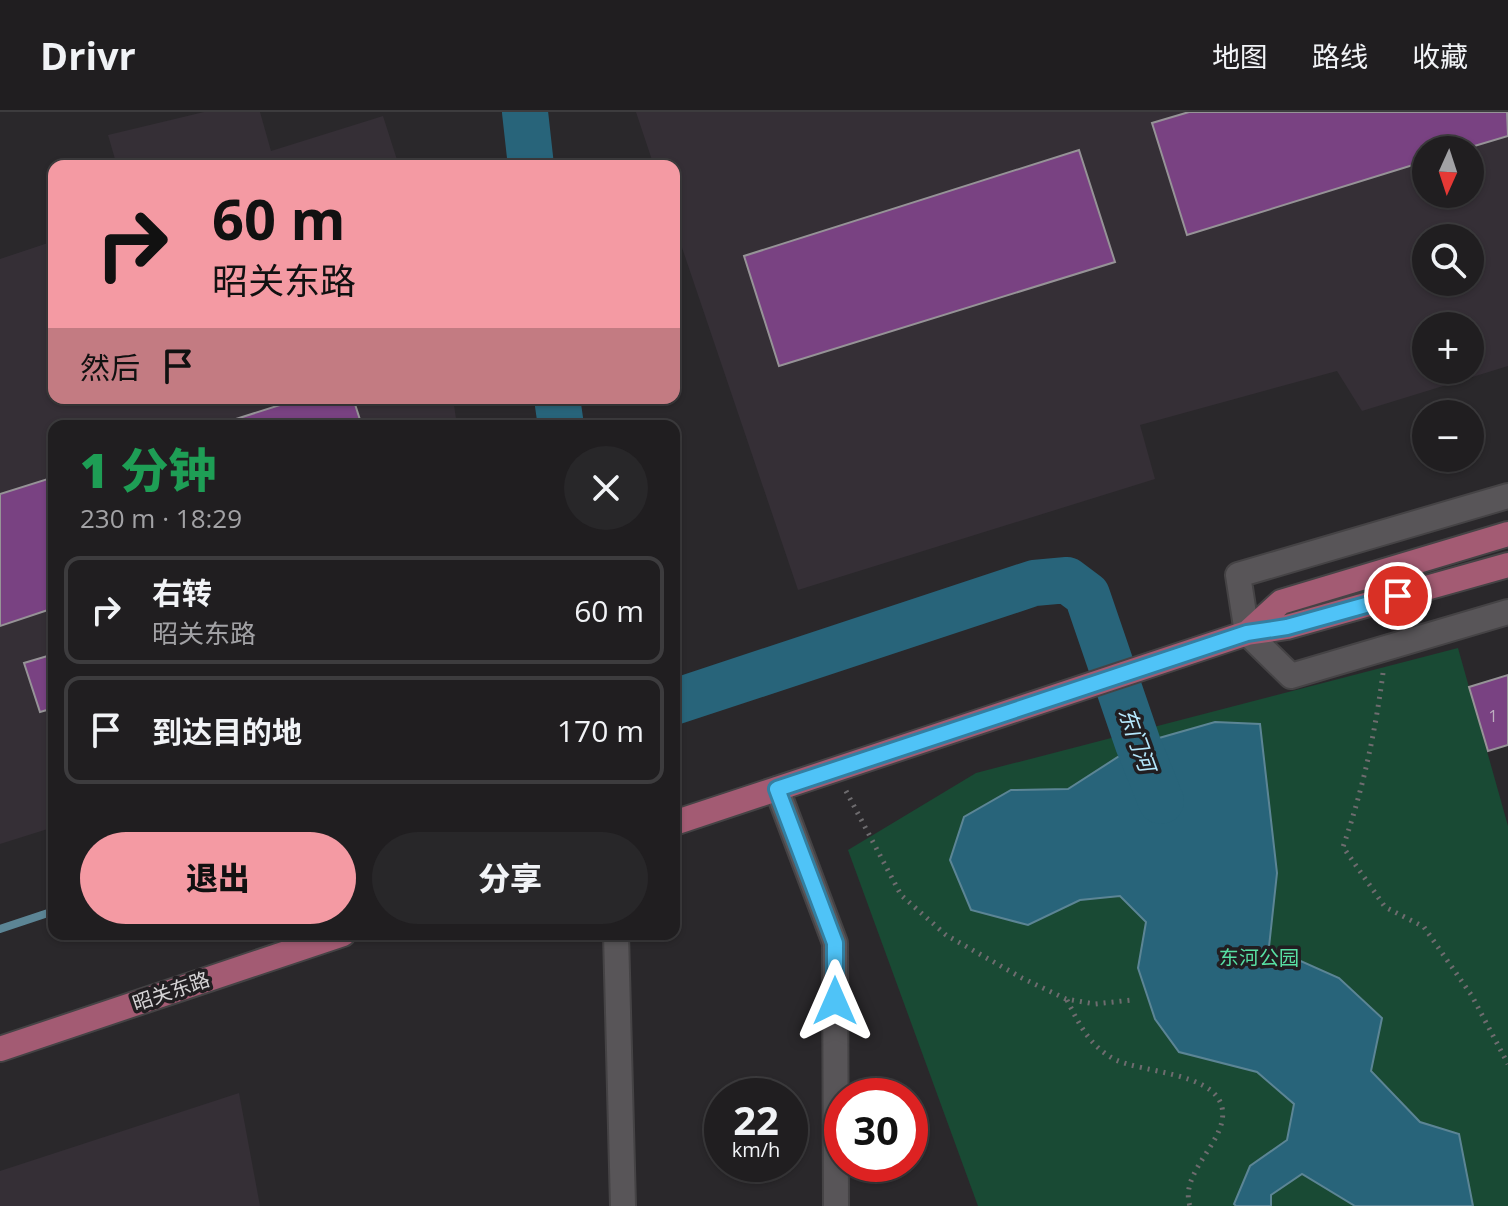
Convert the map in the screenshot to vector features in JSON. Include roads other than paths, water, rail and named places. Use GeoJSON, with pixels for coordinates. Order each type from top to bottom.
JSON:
{"type":"FeatureCollection","features":[{"type":"Feature","properties":{"kind":"main road"},"geometry":{"type":"LineString","coordinates":[[1247,633],[1281,602],[1508,534]]}},
{"type":"Feature","properties":{"kind":"main road"},"geometry":{"type":"LineString","coordinates":[[680,821],[1247,633],[1287,627],[1508,565]]}},
{"type":"Feature","properties":{"kind":"main road","name":"昭关东路"},"geometry":{"type":"LineString","coordinates":[[0,1049],[325,940]]}},
{"type":"Feature","properties":{"kind":"street"},"geometry":{"type":"LineString","coordinates":[[1508,496],[1238,575],[1247,633],[1291,676],[1508,612]]}},
{"type":"Feature","properties":{"kind":"street"},"geometry":{"type":"LineString","coordinates":[[777,789],[835,943],[836,1206]]}},
{"type":"Feature","properties":{"kind":"street"},"geometry":{"type":"LineString","coordinates":[[616,940],[623,1206]]}},
{"type":"Feature","properties":{"kind":"water"},"geometry":{"type":"Polygon","coordinates":[[[1215,722],[1260,724],[1277,873],[1269,947],[1339,978],[1382,1018],[1371,1071],[1420,1122],[1459,1134],[1473,1206],[1355,1206],[1302,1174],[1271,1195],[1271,1206],[1236,1206],[1234,1204],[1250,1166],[1287,1140],[1294,1104],[1257,1072],[1179,1052],[1155,1019],[1138,968],[1146,922],[1120,896],[1080,900],[1028,925],[971,910],[950,860],[964,817],[1011,790],[1068,789],[1138,744],[1215,722]]]}},
{"type":"Feature","properties":{"kind":"waterway","name":"东门河"},"geometry":{"type":"LineString","coordinates":[[525,112],[530,160]]}},
{"type":"Feature","properties":{"kind":"waterway","name":"东门河"},"geometry":{"type":"LineString","coordinates":[[558,404],[560,420]]}},
{"type":"Feature","properties":{"kind":"waterway","name":"东门河"},"geometry":{"type":"LineString","coordinates":[[680,700],[1034,583],[1067,580],[1087,595],[1161,801]]}},
{"type":"Feature","properties":{"kind":"waterway"},"geometry":{"type":"LineString","coordinates":[[0,929],[48,913]]}},
{"type":"Feature","properties":{"kind":"park label","name":"东河公园"},"geometry":{"type":"Point","coordinates":[1259,957]}}]}
